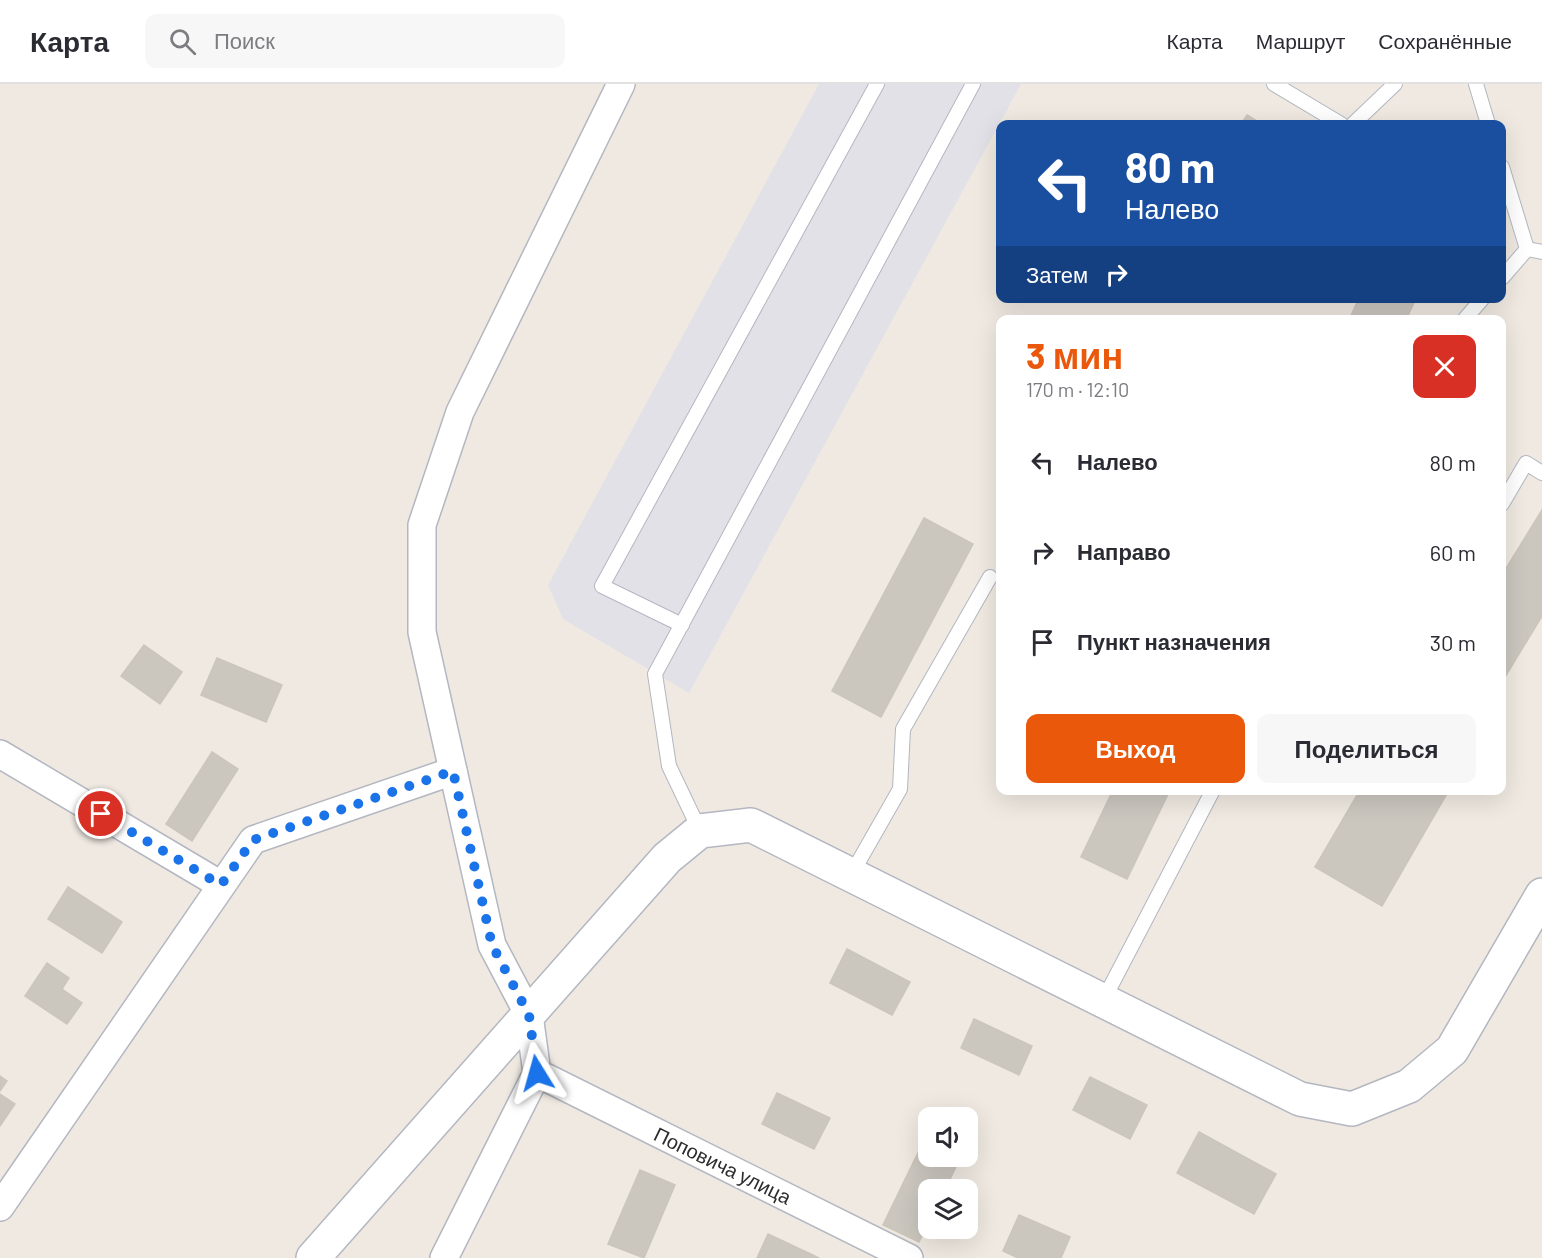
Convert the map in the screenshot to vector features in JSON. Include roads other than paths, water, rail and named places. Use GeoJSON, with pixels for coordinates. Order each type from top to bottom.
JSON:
{"type":"FeatureCollection","features":[{"type":"Feature","properties":{"kind":"street"},"geometry":{"type":"LineString","coordinates":[[444,1258],[537,1073],[529,1015],[492,945],[422,632],[422,525],[460,412],[621,84]]}},
{"type":"Feature","properties":{"kind":"street"},"geometry":{"type":"LineString","coordinates":[[0,754],[221,885]]}},
{"type":"Feature","properties":{"kind":"street"},"geometry":{"type":"LineString","coordinates":[[0,1207],[253,840],[453,771]]}},
{"type":"Feature","properties":{"kind":"street"},"geometry":{"type":"LineString","coordinates":[[313,1258],[667,858],[700,831],[751,825],[1300,1099],[1352,1109],[1409,1086],[1452,1050],[1540,901]]}},
{"type":"Feature","properties":{"kind":"street","name":"Поповича улица"},"geometry":{"type":"LineString","coordinates":[[537,1073],[909,1258]]}},
{"type":"Feature","properties":{"kind":"lane"},"geometry":{"type":"LineString","coordinates":[[682,625],[602,586],[877,84]]}},
{"type":"Feature","properties":{"kind":"lane"},"geometry":{"type":"LineString","coordinates":[[700,831],[669,766],[655,674],[973,84]]}},
{"type":"Feature","properties":{"kind":"lane"},"geometry":{"type":"LineString","coordinates":[[1274,84],[1334,120]]}},
{"type":"Feature","properties":{"kind":"lane"},"geometry":{"type":"LineString","coordinates":[[1357,120],[1395,84]]}},
{"type":"Feature","properties":{"kind":"lane"},"geometry":{"type":"LineString","coordinates":[[1476,84],[1487,120]]}},
{"type":"Feature","properties":{"kind":"lane"},"geometry":{"type":"LineString","coordinates":[[1506,180],[1527,249]]}},
{"type":"Feature","properties":{"kind":"lane"},"geometry":{"type":"LineString","coordinates":[[1527,249],[1542,252]]}},
{"type":"Feature","properties":{"kind":"lane"},"geometry":{"type":"LineString","coordinates":[[1506,273],[1527,249]]}},
{"type":"Feature","properties":{"kind":"lane"},"geometry":{"type":"LineString","coordinates":[[1468,315],[1479,303]]}},
{"type":"Feature","properties":{"kind":"lane"},"geometry":{"type":"LineString","coordinates":[[1506,497],[1526,463],[1542,473]]}},
{"type":"Feature","properties":{"kind":"lane"},"geometry":{"type":"LineString","coordinates":[[851,875],[900,789],[903,729],[990,577]]}},
{"type":"Feature","properties":{"kind":"lane"},"geometry":{"type":"LineString","coordinates":[[1103,1001],[1210,795]]}}]}
